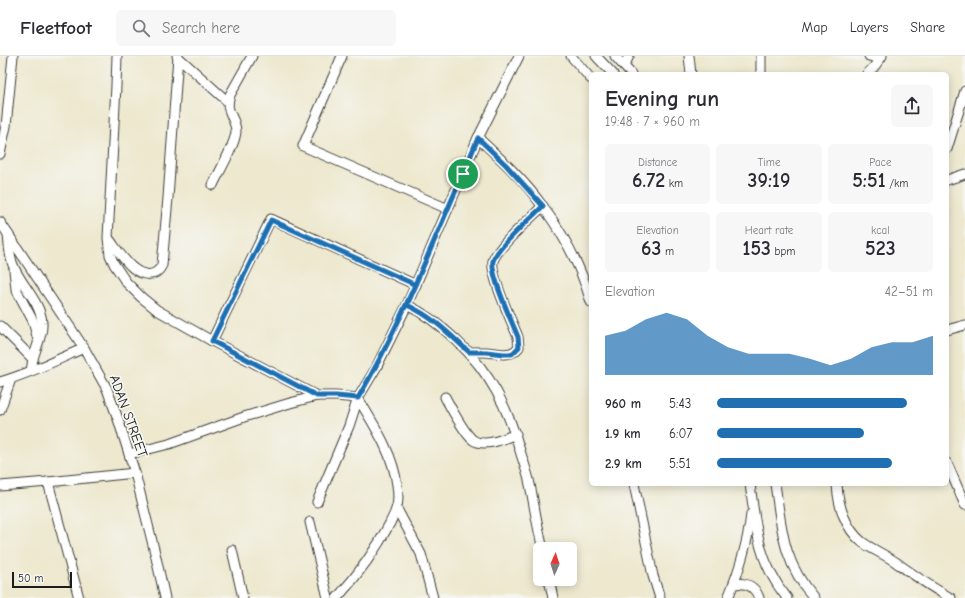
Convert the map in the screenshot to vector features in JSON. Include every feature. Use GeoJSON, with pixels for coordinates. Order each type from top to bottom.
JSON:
{"type":"FeatureCollection","features":[{"type":"Feature","properties":{"kind":"street"},"geometry":{"type":"LineString","coordinates":[[0,154],[6,126],[13,56]]}},
{"type":"Feature","properties":{"kind":"street"},"geometry":{"type":"LineString","coordinates":[[117,56],[108,238],[110,255],[114,264],[126,282],[157,310],[212,341],[317,396]]}},
{"type":"Feature","properties":{"kind":"street"},"geometry":{"type":"LineString","coordinates":[[108,238],[133,268],[143,274],[157,272],[162,265],[178,56]]}},
{"type":"Feature","properties":{"kind":"street"},"geometry":{"type":"LineString","coordinates":[[178,56],[228,102]]}},
{"type":"Feature","properties":{"kind":"street"},"geometry":{"type":"LineString","coordinates":[[213,185],[236,135],[235,127],[229,111],[228,102],[230,95],[252,56]]}},
{"type":"Feature","properties":{"kind":"street"},"geometry":{"type":"LineString","coordinates":[[342,56],[303,146],[448,209]]}},
{"type":"Feature","properties":{"kind":"street"},"geometry":{"type":"LineString","coordinates":[[317,502],[349,426],[358,398],[376,368],[407,305],[478,138],[519,56]]}},
{"type":"Feature","properties":{"kind":"street"},"geometry":{"type":"LineString","coordinates":[[571,56],[589,78]]}},
{"type":"Feature","properties":{"kind":"street"},"geometry":{"type":"LineString","coordinates":[[596,56],[611,72]]}},
{"type":"Feature","properties":{"kind":"street"},"geometry":{"type":"LineString","coordinates":[[615,56],[629,72]]}},
{"type":"Feature","properties":{"kind":"street"},"geometry":{"type":"LineString","coordinates":[[624,66],[629,56]]}},
{"type":"Feature","properties":{"kind":"street"},"geometry":{"type":"LineString","coordinates":[[689,56],[691,72]]}},
{"type":"Feature","properties":{"kind":"street"},"geometry":{"type":"LineString","coordinates":[[761,56],[762,72]]}},
{"type":"Feature","properties":{"kind":"street"},"geometry":{"type":"LineString","coordinates":[[869,56],[881,57]]}},
{"type":"Feature","properties":{"kind":"street"},"geometry":{"type":"LineString","coordinates":[[869,72],[881,57]]}},
{"type":"Feature","properties":{"kind":"street"},"geometry":{"type":"LineString","coordinates":[[949,143],[965,92]]}},
{"type":"Feature","properties":{"kind":"street"},"geometry":{"type":"LineString","coordinates":[[478,138],[506,165],[543,206],[566,241],[586,284],[589,295]]}},
{"type":"Feature","properties":{"kind":"street"},"geometry":{"type":"LineString","coordinates":[[949,179],[965,174]]}},
{"type":"Feature","properties":{"kind":"street"},"geometry":{"type":"LineString","coordinates":[[469,352],[512,354],[519,347],[518,337],[494,275],[493,261],[506,242],[543,206]]}},
{"type":"Feature","properties":{"kind":"street"},"geometry":{"type":"LineString","coordinates":[[212,341],[271,220],[416,285]]}},
{"type":"Feature","properties":{"kind":"street","name":"ADAN STREET"},"geometry":{"type":"LineString","coordinates":[[0,222],[84,348],[107,389],[135,472],[165,598]]}},
{"type":"Feature","properties":{"kind":"street"},"geometry":{"type":"LineString","coordinates":[[8,234],[13,266],[42,317],[42,331],[33,359],[31,371]]}},
{"type":"Feature","properties":{"kind":"street"},"geometry":{"type":"LineString","coordinates":[[407,305],[428,316],[469,352],[488,376],[504,404],[516,434],[528,479],[541,542]]}},
{"type":"Feature","properties":{"kind":"street"},"geometry":{"type":"LineString","coordinates":[[949,329],[965,325]]}},
{"type":"Feature","properties":{"kind":"street"},"geometry":{"type":"LineString","coordinates":[[0,326],[33,359]]}},
{"type":"Feature","properties":{"kind":"street"},"geometry":{"type":"LineString","coordinates":[[0,382],[31,371],[84,348]]}},
{"type":"Feature","properties":{"kind":"street"},"geometry":{"type":"LineString","coordinates":[[0,410],[11,379]]}},
{"type":"Feature","properties":{"kind":"street"},"geometry":{"type":"LineString","coordinates":[[129,454],[169,444],[244,417],[317,396],[358,398]]}},
{"type":"Feature","properties":{"kind":"street"},"geometry":{"type":"LineString","coordinates":[[445,397],[465,431],[473,439],[486,443],[516,434]]}},
{"type":"Feature","properties":{"kind":"street"},"geometry":{"type":"LineString","coordinates":[[337,598],[347,587],[384,536],[397,508],[397,484],[391,462],[382,440],[358,398]]}},
{"type":"Feature","properties":{"kind":"street"},"geometry":{"type":"LineString","coordinates":[[949,468],[965,504]]}},
{"type":"Feature","properties":{"kind":"street"},"geometry":{"type":"LineString","coordinates":[[0,486],[135,472]]}},
{"type":"Feature","properties":{"kind":"street"},"geometry":{"type":"LineString","coordinates":[[48,482],[79,598]]}},
{"type":"Feature","properties":{"kind":"street"},"geometry":{"type":"LineString","coordinates":[[634,486],[653,576],[660,598]]}},
{"type":"Feature","properties":{"kind":"street"},"geometry":{"type":"LineString","coordinates":[[750,486],[758,537],[765,560],[776,583],[787,598]]}},
{"type":"Feature","properties":{"kind":"street"},"geometry":{"type":"LineString","coordinates":[[775,486],[783,536],[789,559],[800,580],[814,598]]}},
{"type":"Feature","properties":{"kind":"street"},"geometry":{"type":"LineString","coordinates":[[837,486],[842,513],[853,532],[862,542],[951,598]]}},
{"type":"Feature","properties":{"kind":"street"},"geometry":{"type":"LineString","coordinates":[[728,598],[745,550],[752,500]]}},
{"type":"Feature","properties":{"kind":"street"},"geometry":{"type":"LineString","coordinates":[[397,508],[421,554],[434,598]]}},
{"type":"Feature","properties":{"kind":"street"},"geometry":{"type":"LineString","coordinates":[[310,522],[328,598]]}},
{"type":"Feature","properties":{"kind":"street"},"geometry":{"type":"LineString","coordinates":[[232,550],[242,598]]}},
{"type":"Feature","properties":{"kind":"street"},"geometry":{"type":"LineString","coordinates":[[734,584],[743,583],[751,586],[759,598]]}},
{"type":"Feature","properties":{"kind":"street"},"geometry":{"type":"LineString","coordinates":[[550,586],[553,598]]}},
{"type":"Feature","properties":{"kind":"route"},"geometry":{"type":"LineString","coordinates":[[463,174],[416,285],[407,305],[376,368],[358,398],[317,396],[212,341],[271,220],[416,285],[407,305],[428,316],[469,352],[512,354],[519,347],[518,337],[494,275],[493,261],[506,242],[543,206],[529,189],[478,138],[463,174]]}}]}
